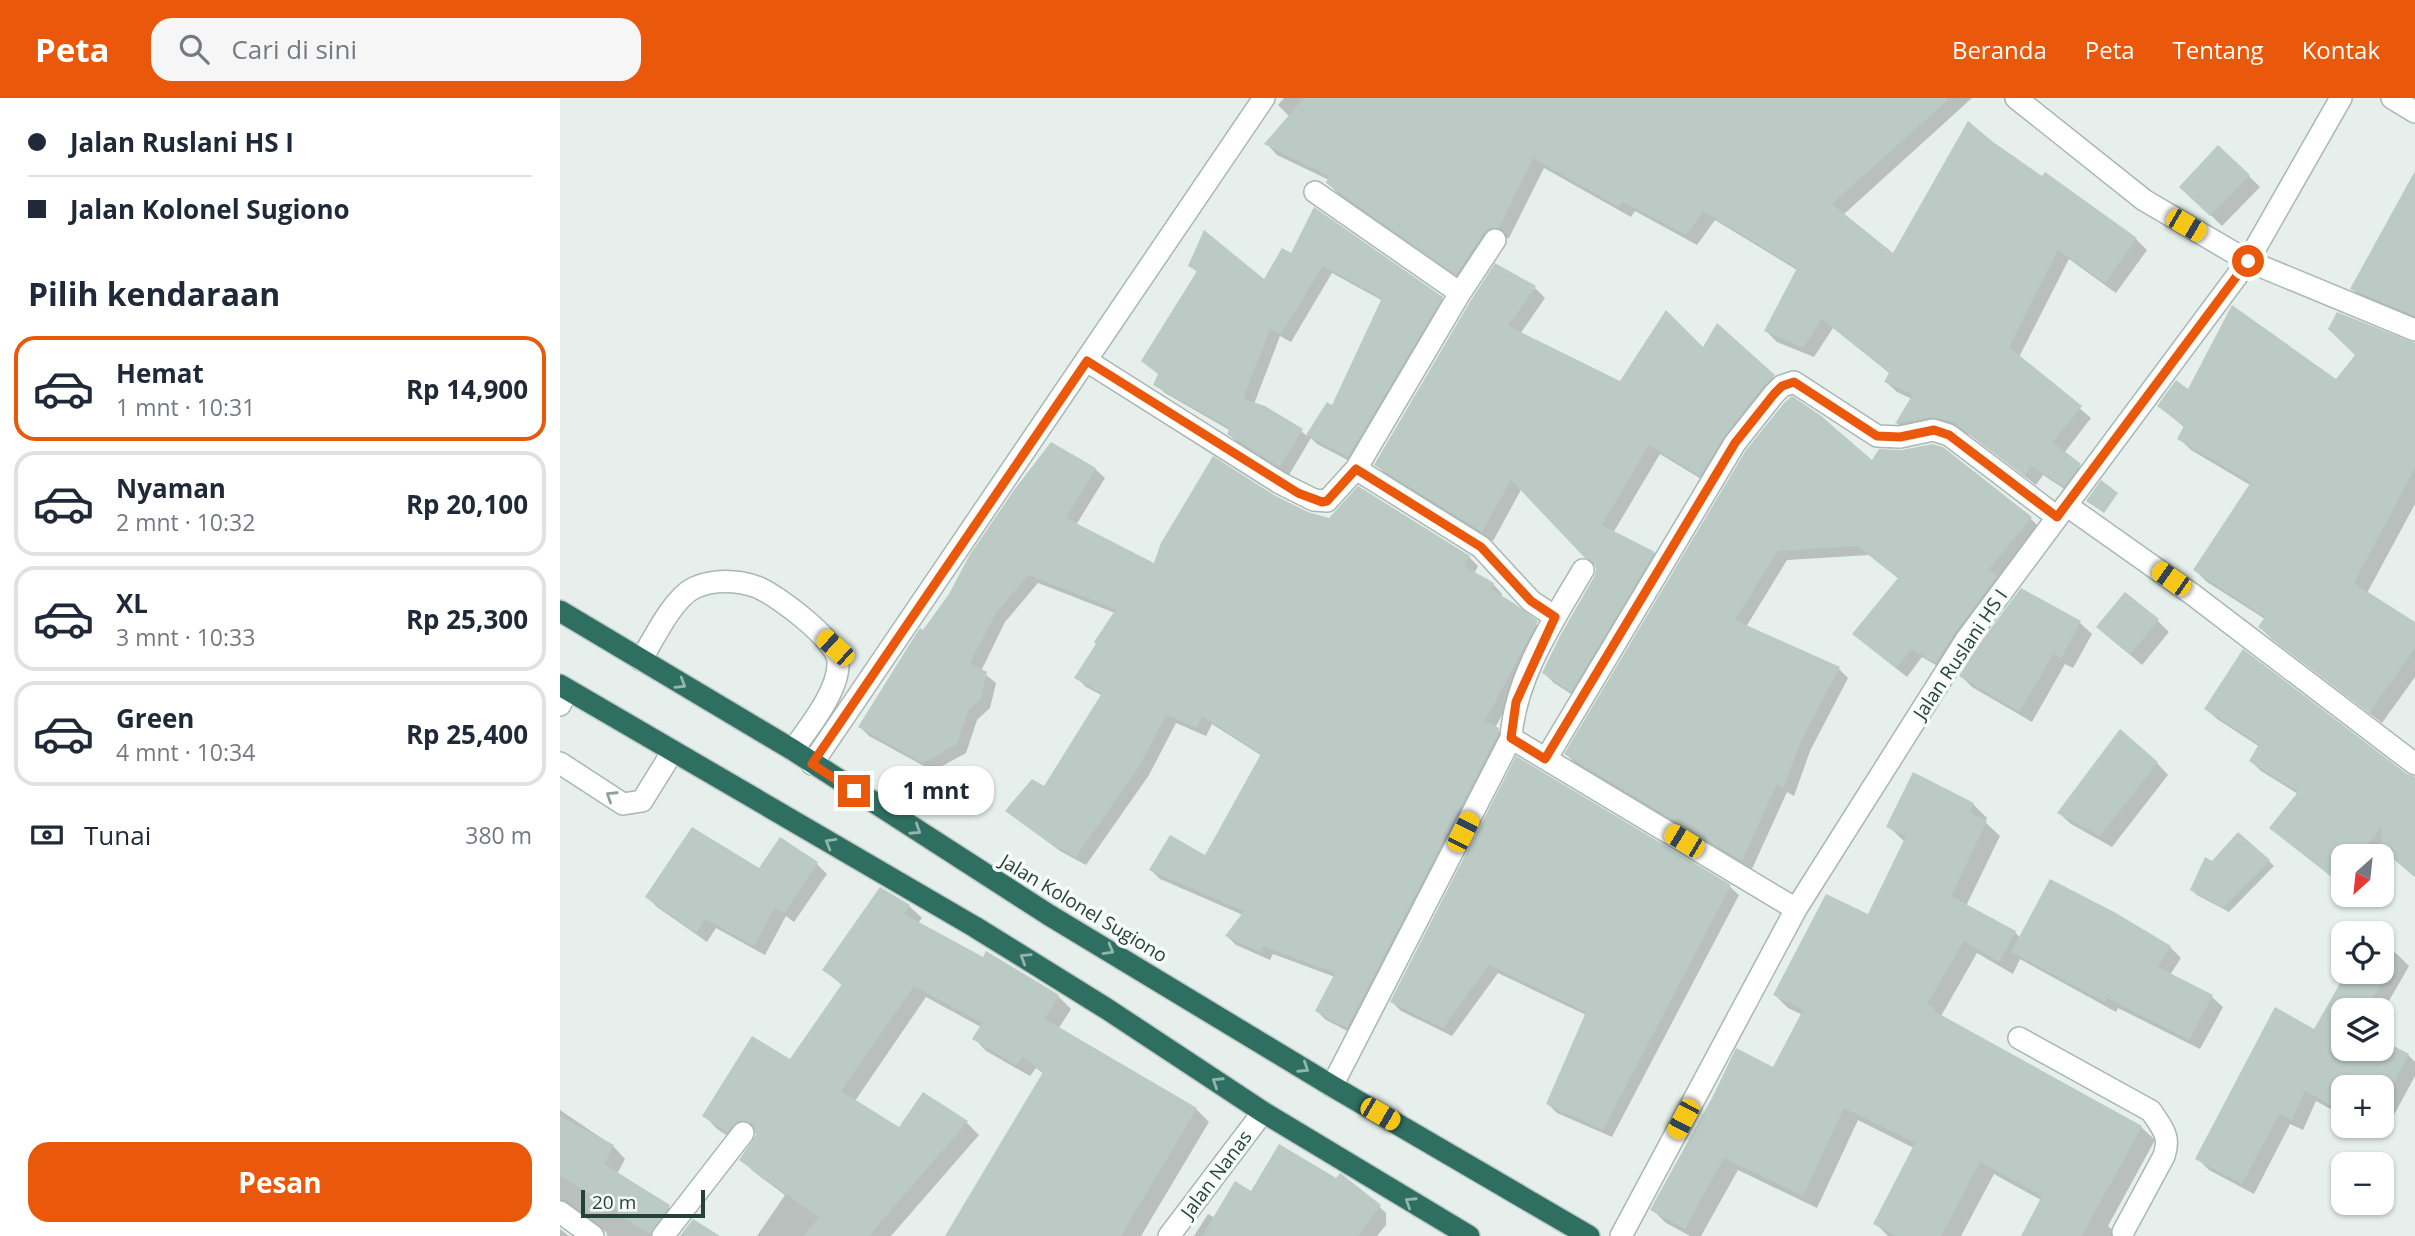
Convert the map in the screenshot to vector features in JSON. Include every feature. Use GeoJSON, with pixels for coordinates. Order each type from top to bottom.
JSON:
{"type":"FeatureCollection","features":[{"type":"Feature","properties":{"kind":"highway","name":"Jalan Kolonel Sugiono"},"geometry":{"type":"LineString","coordinates":[[560,611],[793,750],[1049,915],[1332,1086],[1589,1236]]}},
{"type":"Feature","properties":{"kind":"highway"},"geometry":{"type":"LineString","coordinates":[[562,693],[673,751],[997,941],[1107,1009],[1263,1112],[1469,1236]]}},
{"type":"Feature","properties":{"kind":"street"},"geometry":{"type":"LineString","coordinates":[[812,764],[1264,98]]}},
{"type":"Feature","properties":{"kind":"street"},"geometry":{"type":"LineString","coordinates":[[2392,98],[2415,112]]}},
{"type":"Feature","properties":{"kind":"street"},"geometry":{"type":"LineString","coordinates":[[2024,100],[2144,200],[2248,261],[2415,330]]}},
{"type":"Feature","properties":{"kind":"street","name":"Jalan Ruslani HS I"},"geometry":{"type":"LineString","coordinates":[[1620,1236],[1796,909],[1966,640],[2248,261],[2337,100]]}},
{"type":"Feature","properties":{"kind":"street"},"geometry":{"type":"LineString","coordinates":[[1315,192],[1460,293]]}},
{"type":"Feature","properties":{"kind":"street"},"geometry":{"type":"LineString","coordinates":[[1087,361],[1280,483],[1314,500],[1327,501],[1356,469],[1460,293],[1495,240]]}},
{"type":"Feature","properties":{"kind":"street"},"geometry":{"type":"LineString","coordinates":[[1545,759],[1735,443],[1774,394],[1788,383],[1794,382],[1877,436],[1900,437],[1934,430],[1949,435],[2061,511],[2192,594],[2415,764]]}},
{"type":"Feature","properties":{"kind":"street"},"geometry":{"type":"LineString","coordinates":[[1356,469],[1481,547],[1531,601],[1555,617]]}},
{"type":"Feature","properties":{"kind":"street"},"geometry":{"type":"LineString","coordinates":[[1332,1086],[1511,738],[1516,702],[1555,617],[1583,570]]}},
{"type":"Feature","properties":{"kind":"street"},"geometry":{"type":"LineString","coordinates":[[641,660],[667,614],[692,588],[721,580],[757,587],[793,609],[835,648],[838,659],[837,671],[827,699],[793,750]]}},
{"type":"Feature","properties":{"kind":"street"},"geometry":{"type":"LineString","coordinates":[[1511,738],[1796,909]]}},
{"type":"Feature","properties":{"kind":"street"},"geometry":{"type":"LineString","coordinates":[[560,763],[623,804],[633,804],[642,801],[673,751]]}},
{"type":"Feature","properties":{"kind":"street"},"geometry":{"type":"LineString","coordinates":[[2019,1038],[2151,1111],[2165,1132],[2168,1144],[2164,1156],[2123,1232]]}},
{"type":"Feature","properties":{"kind":"street","name":"Jalan Nanas"},"geometry":{"type":"LineString","coordinates":[[1169,1236],[1263,1112]]}},
{"type":"Feature","properties":{"kind":"street"},"geometry":{"type":"LineString","coordinates":[[663,1236],[743,1133]]}},
{"type":"Feature","properties":{"kind":"street"},"geometry":{"type":"LineString","coordinates":[[560,1212],[593,1236]]}},
{"type":"Feature","properties":{"kind":"building"},"geometry":{"type":"Polygon","coordinates":[[[1304,98],[1950,98],[1832,204],[1893,253],[1968,121],[2042,176],[2045,172],[2137,238],[2105,283],[2058,250],[2009,347],[2082,406],[2053,442],[2081,464],[2064,487],[2031,466],[2024,476],[1953,422],[1931,417],[1895,424],[1913,394],[1884,382],[1889,373],[1822,319],[1803,348],[1764,331],[1797,268],[1703,211],[1686,235],[1623,202],[1619,207],[1533,158],[1499,228],[1490,228],[1484,232],[1456,275],[1326,183],[1329,176],[1264,144],[1304,98]]]}},
{"type":"Feature","properties":{"kind":"building"},"geometry":{"type":"Polygon","coordinates":[[[2218,145],[2250,175],[2210,216],[2179,187],[2218,145]]]}},
{"type":"Feature","properties":{"kind":"building"},"geometry":{"type":"Polygon","coordinates":[[[2415,171],[2415,316],[2350,289],[2415,171]]]}},
{"type":"Feature","properties":{"kind":"building"},"geometry":{"type":"Polygon","coordinates":[[[1314,207],[1443,297],[1348,457],[1306,435],[1327,402],[1332,405],[1382,298],[1323,266],[1281,334],[1270,329],[1245,394],[1244,399],[1265,406],[1303,429],[1280,467],[1227,434],[1230,428],[1153,385],[1158,374],[1141,361],[1197,271],[1188,266],[1204,230],[1264,279],[1282,248],[1291,253],[1314,207]]]}},
{"type":"Feature","properties":{"kind":"building"},"geometry":{"type":"Polygon","coordinates":[[[1495,263],[1536,286],[1508,326],[1620,381],[1666,310],[1703,347],[1717,323],[1775,375],[1725,435],[1700,476],[1649,445],[1602,525],[1655,552],[1571,692],[1542,673],[1594,577],[1594,563],[1584,557],[1511,480],[1482,532],[1374,465],[1495,263]]]}},
{"type":"Feature","properties":{"kind":"building"},"geometry":{"type":"Polygon","coordinates":[[[2232,305],[2336,379],[2355,355],[2328,329],[2337,312],[2415,343],[2415,468],[2354,583],[2415,622],[2415,648],[2369,713],[2258,627],[2265,617],[2193,570],[2251,482],[2177,439],[2184,426],[2157,406],[2176,380],[2188,389],[2232,305]]]}},
{"type":"Feature","properties":{"kind":"building"},"geometry":{"type":"Polygon","coordinates":[[[1792,396],[1820,415],[1872,460],[1879,449],[1902,450],[1932,444],[1943,447],[2032,517],[1988,570],[1998,575],[1955,632],[1936,663],[1912,649],[1896,668],[1852,634],[1898,578],[1857,546],[1778,551],[1735,620],[1840,667],[1801,741],[1784,787],[1777,784],[1742,861],[1564,754],[1746,450],[1792,396]]]}},
{"type":"Feature","properties":{"kind":"building"},"geometry":{"type":"Polygon","coordinates":[[[1051,442],[1096,468],[1066,518],[1154,563],[1161,543],[1213,456],[1274,495],[1308,512],[1329,518],[1358,486],[1470,556],[1464,566],[1494,583],[1491,589],[1538,621],[1485,721],[1499,728],[1498,734],[1347,1028],[1315,1011],[1335,973],[1263,946],[1260,952],[1225,936],[1244,911],[1149,870],[1170,835],[1205,855],[1261,754],[1202,716],[1197,728],[1166,715],[1140,765],[1076,857],[1048,842],[1005,811],[1032,779],[1044,786],[1102,693],[1074,678],[1116,609],[1028,575],[996,613],[970,663],[987,672],[981,698],[968,711],[957,744],[923,763],[858,727],[920,628],[923,630],[949,594],[969,556],[1051,442]]]}},
{"type":"Feature","properties":{"kind":"building"},"geometry":{"type":"Polygon","coordinates":[[[2101,480],[2118,493],[2104,513],[2086,501],[2101,480]]]}},
{"type":"Feature","properties":{"kind":"building"},"geometry":{"type":"Polygon","coordinates":[[[2021,588],[2081,621],[2061,658],[2053,654],[2020,712],[1959,676],[2021,588]]]}},
{"type":"Feature","properties":{"kind":"building"},"geometry":{"type":"Polygon","coordinates":[[[2125,592],[2159,619],[2130,655],[2096,627],[2125,592]]]}},
{"type":"Feature","properties":{"kind":"building"},"geometry":{"type":"Polygon","coordinates":[[[2243,649],[2407,774],[2415,777],[2415,877],[2394,859],[2394,844],[2382,844],[2382,826],[2368,844],[2331,844],[2331,876],[2269,828],[2298,792],[2249,761],[2259,744],[2204,709],[2243,649]]]}},
{"type":"Feature","properties":{"kind":"building"},"geometry":{"type":"Polygon","coordinates":[[[2120,729],[2158,762],[2100,836],[2057,813],[2120,729]]]}},
{"type":"Feature","properties":{"kind":"building"},"geometry":{"type":"Polygon","coordinates":[[[1516,756],[1731,885],[1603,1130],[1546,1104],[1586,1012],[1489,965],[1443,1028],[1390,1002],[1516,756]]]}},
{"type":"Feature","properties":{"kind":"building"},"geometry":{"type":"Polygon","coordinates":[[[1913,772],[1974,803],[1970,812],[1987,821],[1951,896],[2016,931],[1999,962],[1964,941],[1927,1004],[1935,1008],[1934,1011],[2142,1126],[2082,1236],[2021,1236],[2042,1196],[1980,1162],[1941,1236],[1896,1236],[1873,1224],[1915,1143],[1844,1108],[1803,1196],[1724,1158],[1685,1229],[1650,1210],[1712,1098],[1736,1048],[1773,1067],[1803,1010],[1773,995],[1826,894],[1868,914],[1906,836],[1886,827],[1913,772]]]}},
{"type":"Feature","properties":{"kind":"building"},"geometry":{"type":"Polygon","coordinates":[[[692,827],[759,868],[780,837],[818,862],[784,913],[775,908],[754,946],[705,919],[696,933],[645,897],[692,827]]]}},
{"type":"Feature","properties":{"kind":"building"},"geometry":{"type":"Polygon","coordinates":[[[2238,832],[2270,860],[2223,908],[2190,890],[2205,857],[2212,861],[2238,832]]]}},
{"type":"Feature","properties":{"kind":"building"},"geometry":{"type":"Polygon","coordinates":[[[2050,879],[2116,913],[2171,946],[2158,967],[2213,995],[2189,1040],[2107,998],[2105,1002],[2011,952],[2050,879]]]}},
{"type":"Feature","properties":{"kind":"building"},"geometry":{"type":"Polygon","coordinates":[[[880,887],[910,905],[904,914],[983,957],[986,951],[1059,995],[1045,1019],[1197,1108],[1121,1236],[945,1236],[1043,1072],[1023,1057],[1016,1065],[972,1039],[982,1023],[914,986],[841,1091],[899,1127],[923,1092],[968,1121],[869,1236],[803,1236],[819,1218],[739,1160],[756,1135],[752,1123],[739,1121],[727,1132],[702,1116],[752,1036],[790,1059],[842,984],[822,970],[880,887]]]}},
{"type":"Feature","properties":{"kind":"building"},"geometry":{"type":"Polygon","coordinates":[[[2340,984],[2381,984],[2373,998],[2332,998],[2340,984]]]}},
{"type":"Feature","properties":{"kind":"building"},"geometry":{"type":"Polygon","coordinates":[[[2331,999],[2331,1061],[2394,1061],[2394,1046],[2409,1054],[2394,1082],[2394,1075],[2331,1075],[2331,1105],[2305,1091],[2292,1120],[2279,1114],[2242,1184],[2195,1159],[2275,1007],[2314,1029],[2331,999]]]}},
{"type":"Feature","properties":{"kind":"building"},"geometry":{"type":"Polygon","coordinates":[[[560,1116],[614,1145],[604,1164],[670,1205],[650,1234],[617,1214],[619,1211],[560,1176],[560,1116]]]}},
{"type":"Feature","properties":{"kind":"building"},"geometry":{"type":"Polygon","coordinates":[[[1279,1144],[1336,1178],[1340,1173],[1381,1205],[1358,1236],[1202,1236],[1235,1181],[1251,1191],[1279,1144]]]}},
{"type":"Feature","properties":{"kind":"building"},"geometry":{"type":"Polygon","coordinates":[[[693,1219],[720,1236],[680,1236],[693,1219]]]}},
{"type":"Feature","properties":{"kind":"route"},"geometry":{"type":"LineString","coordinates":[[854,791],[812,764],[1087,361],[1298,493],[1314,500],[1327,501],[1356,469],[1481,547],[1531,601],[1555,617],[1527,676],[1512,717],[1511,738],[1545,759],[1735,443],[1782,386],[1794,382],[1877,436],[1900,437],[1934,430],[1949,435],[2057,517],[2248,261]]}}]}
